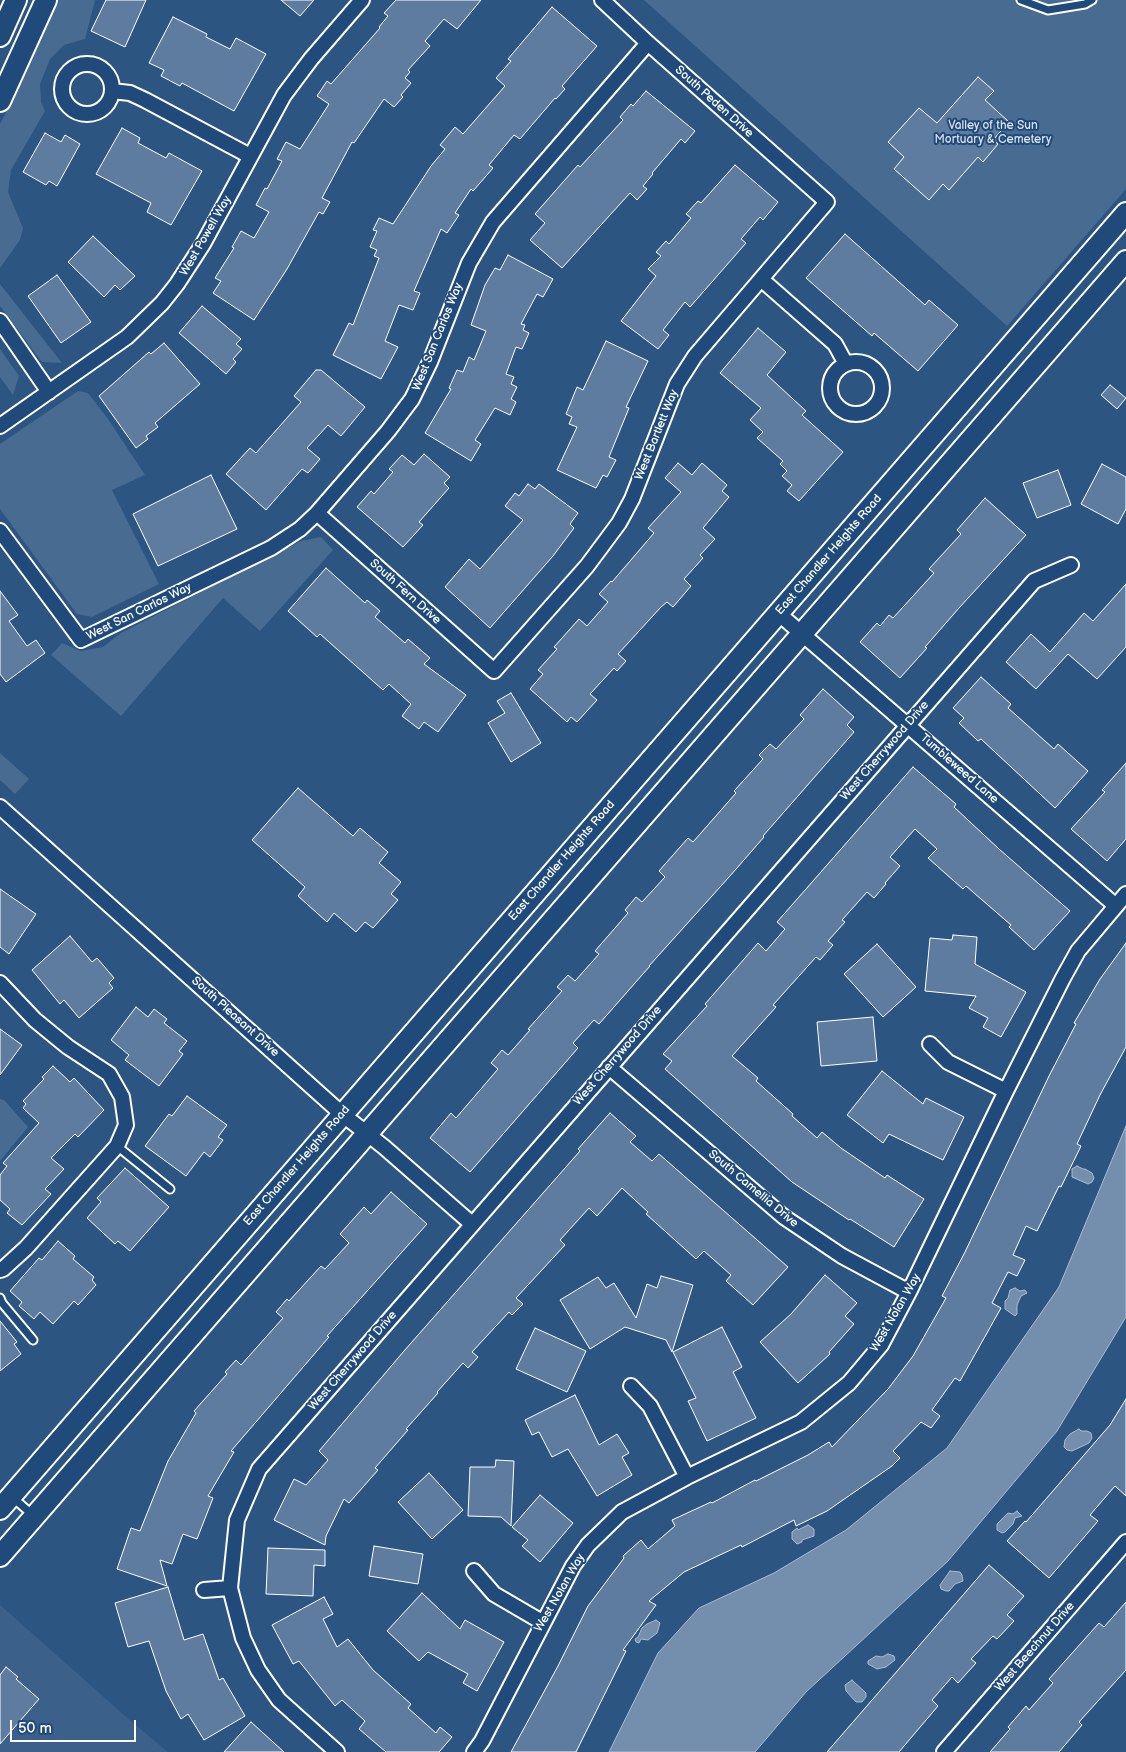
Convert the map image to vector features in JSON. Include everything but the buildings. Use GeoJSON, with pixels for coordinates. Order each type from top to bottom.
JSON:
{"type":"FeatureCollection","features":[{"type":"Feature","properties":{"kind":"main road"},"geometry":{"type":"LineString","coordinates":[[0,36],[16,0]]}},
{"type":"Feature","properties":{"kind":"main road"},"geometry":{"type":"LineString","coordinates":[[0,101],[46,0]]}},
{"type":"Feature","properties":{"kind":"main road","name":"East Chandler Heights Road"},"geometry":{"type":"LineString","coordinates":[[6,1503],[1126,213]]}},
{"type":"Feature","properties":{"kind":"main road"},"geometry":{"type":"LineString","coordinates":[[0,1556],[1126,261]]}},
{"type":"Feature","properties":{"kind":"street","name":"West Powell Way"},"geometry":{"type":"LineString","coordinates":[[0,426],[127,337],[162,303],[203,244],[272,115],[296,77],[362,0]]}},
{"type":"Feature","properties":{"kind":"street","name":"South Peden Drive"},"geometry":{"type":"LineString","coordinates":[[602,0],[827,202]]}},
{"type":"Feature","properties":{"kind":"street","name":"West San Carlos Way"},"geometry":{"type":"LineString","coordinates":[[0,531],[81,640],[281,542],[300,529],[317,514],[388,431],[412,398],[430,362],[469,263],[493,222],[648,43]]}},
{"type":"Feature","properties":{"kind":"street"},"geometry":{"type":"LineString","coordinates":[[112,91],[130,93],[145,100],[250,156]]}},
{"type":"Feature","properties":{"kind":"street","name":"West Bartlett Way"},"geometry":{"type":"LineString","coordinates":[[494,671],[604,545],[632,499],[671,400],[685,370],[705,342],[827,202]]}},
{"type":"Feature","properties":{"kind":"street"},"geometry":{"type":"LineString","coordinates":[[761,279],[835,344],[846,364]]}},
{"type":"Feature","properties":{"kind":"street"},"geometry":{"type":"LineString","coordinates":[[0,321],[49,392]]}},
{"type":"Feature","properties":{"kind":"street","name":"South Fern Drive"},"geometry":{"type":"LineString","coordinates":[[317,514],[494,671]]}},
{"type":"Feature","properties":{"kind":"street","name":"West Cherrywood Drive"},"geometry":{"type":"LineString","coordinates":[[230,1588],[237,1520],[258,1470],[1034,581],[1071,565]]}},
{"type":"Feature","properties":{"kind":"street","name":"Tumbleweed Lane"},"geometry":{"type":"LineString","coordinates":[[778,613],[1116,906]]}},
{"type":"Feature","properties":{"kind":"street","name":"South Pleasant Drive"},"geometry":{"type":"LineString","coordinates":[[0,807],[342,1114],[368,1134],[472,1224]]}},
{"type":"Feature","properties":{"kind":"street","name":"West Nolan Way"},"geometry":{"type":"LineString","coordinates":[[474,1752],[482,1742],[542,1622],[573,1566],[588,1545],[622,1512],[801,1422],[849,1383],[881,1344],[910,1292],[1006,1090],[1063,978],[1078,951],[1126,894]]}},
{"type":"Feature","properties":{"kind":"street"},"geometry":{"type":"LineString","coordinates":[[0,983],[35,1020],[68,1047],[108,1074],[122,1097],[126,1125],[117,1146],[26,1248],[0,1270]]}},
{"type":"Feature","properties":{"kind":"street"},"geometry":{"type":"LineString","coordinates":[[930,1044],[948,1062],[1006,1090]]}},
{"type":"Feature","properties":{"kind":"street","name":"South Camellia Drive"},"geometry":{"type":"LineString","coordinates":[[609,1067],[784,1217],[842,1256],[910,1292]]}},
{"type":"Feature","properties":{"kind":"street"},"geometry":{"type":"LineString","coordinates":[[631,1386],[650,1406],[687,1478]]}},
{"type":"Feature","properties":{"kind":"street","name":"West Beechnut Drive"},"geometry":{"type":"LineString","coordinates":[[944,1752],[1126,1542]]}},
{"type":"Feature","properties":{"kind":"street"},"geometry":{"type":"LineString","coordinates":[[474,1571],[494,1594],[542,1622]]}},
{"type":"Feature","properties":{"kind":"street"},"geometry":{"type":"LineString","coordinates":[[204,1590],[230,1588],[243,1638],[258,1670],[279,1700],[336,1752]]}},
{"type":"Feature","properties":{"kind":"lane"},"geometry":{"type":"LineString","coordinates":[[1021,0],[1048,10],[1085,4],[1092,0]]}},
{"type":"Feature","properties":{"kind":"lane"},"geometry":{"type":"LineString","coordinates":[[117,1146],[170,1189]]}},
{"type":"Feature","properties":{"kind":"lane"},"geometry":{"type":"LineString","coordinates":[[0,1298],[32,1340]]}},
{"type":"Feature","properties":{"kind":"lane"},"geometry":{"type":"LineString","coordinates":[[6,1503],[35,1516]]}},
{"type":"Feature","properties":{"kind":"shaded area"},"geometry":{"type":"Polygon","coordinates":[[[1126,1126],[1126,1317],[1057,1431],[948,1561],[806,1692],[755,1752],[609,1752],[658,1653],[699,1608],[774,1573],[846,1530],[947,1448],[1059,1287],[1126,1126]]]}},
{"type":"Feature","properties":{"kind":"shaded area"},"geometry":{"type":"Polygon","coordinates":[[[1077,1166],[1092,1173],[1094,1178],[1092,1182],[1088,1184],[1072,1177],[1072,1169],[1077,1166]]]}},
{"type":"Feature","properties":{"kind":"shaded area"},"geometry":{"type":"Polygon","coordinates":[[[1015,1288],[1020,1291],[1025,1290],[1027,1293],[1021,1296],[1015,1316],[1005,1309],[1005,1301],[1010,1290],[1015,1288]]]}},
{"type":"Feature","properties":{"kind":"shaded area"},"geometry":{"type":"Polygon","coordinates":[[[1079,1429],[1091,1433],[1092,1438],[1089,1443],[1072,1451],[1067,1450],[1064,1447],[1065,1440],[1070,1434],[1079,1429]]]}},
{"type":"Feature","properties":{"kind":"shaded area"},"geometry":{"type":"Polygon","coordinates":[[[1017,1511],[1022,1516],[1015,1518],[1013,1524],[1005,1532],[1002,1533],[997,1530],[997,1524],[1008,1513],[1013,1514],[1017,1511]]]}},
{"type":"Feature","properties":{"kind":"shaded area"},"geometry":{"type":"Polygon","coordinates":[[[808,1525],[814,1529],[814,1536],[797,1544],[792,1539],[792,1532],[797,1528],[798,1530],[808,1525]]]}},
{"type":"Feature","properties":{"kind":"shaded area"},"geometry":{"type":"Polygon","coordinates":[[[950,1571],[960,1572],[963,1581],[955,1584],[949,1591],[946,1591],[941,1589],[940,1585],[950,1571]]]}},
{"type":"Feature","properties":{"kind":"shaded area"},"geometry":{"type":"Polygon","coordinates":[[[0,1605],[132,1722],[168,1752],[0,1752],[0,1605]]]}},
{"type":"Feature","properties":{"kind":"shaded area"},"geometry":{"type":"Polygon","coordinates":[[[656,1620],[660,1623],[657,1633],[648,1640],[641,1639],[639,1643],[636,1642],[635,1639],[642,1628],[656,1620]]]}},
{"type":"Feature","properties":{"kind":"shaded area"},"geometry":{"type":"Polygon","coordinates":[[[888,1654],[894,1656],[895,1660],[886,1667],[877,1669],[868,1664],[868,1661],[876,1656],[882,1657],[888,1654]]]}},
{"type":"Feature","properties":{"kind":"shaded area"},"geometry":{"type":"Polygon","coordinates":[[[852,1680],[866,1693],[866,1697],[862,1702],[856,1702],[846,1691],[845,1685],[852,1680]]]}},
{"type":"Feature","properties":{"kind":"green space"},"geometry":{"type":"Polygon","coordinates":[[[58,0],[95,0],[85,39],[64,45],[50,59],[40,84],[41,102],[45,111],[11,170],[8,192],[23,228],[20,240],[0,268],[0,124],[58,0]]]}},
{"type":"Feature","properties":{"kind":"green space","name":"Valley of the Sun Mortuary & Cemetery"},"geometry":{"type":"Polygon","coordinates":[[[644,0],[1126,0],[1126,189],[1007,326],[644,0]]]}},
{"type":"Feature","properties":{"kind":"green space"},"geometry":{"type":"Polygon","coordinates":[[[0,284],[62,363],[42,362],[0,306],[0,284]]]}},
{"type":"Feature","properties":{"kind":"green space"},"geometry":{"type":"Polygon","coordinates":[[[0,349],[19,376],[13,395],[0,377],[0,349]]]}},
{"type":"Feature","properties":{"kind":"green space"},"geometry":{"type":"Polygon","coordinates":[[[78,391],[88,393],[108,419],[145,475],[112,490],[159,584],[92,617],[77,614],[0,509],[0,444],[78,391]]]}},
{"type":"Feature","properties":{"kind":"green space"},"geometry":{"type":"Polygon","coordinates":[[[321,537],[333,550],[260,631],[223,598],[121,716],[51,655],[62,643],[80,651],[103,647],[121,633],[301,541],[321,537]]]}},
{"type":"Feature","properties":{"kind":"green space"},"geometry":{"type":"Polygon","coordinates":[[[0,753],[29,779],[15,794],[0,780],[0,753]]]}},
{"type":"Feature","properties":{"kind":"green space"},"geometry":{"type":"Polygon","coordinates":[[[0,1099],[4,1100],[28,1127],[0,1161],[0,1099]]]}}]}
